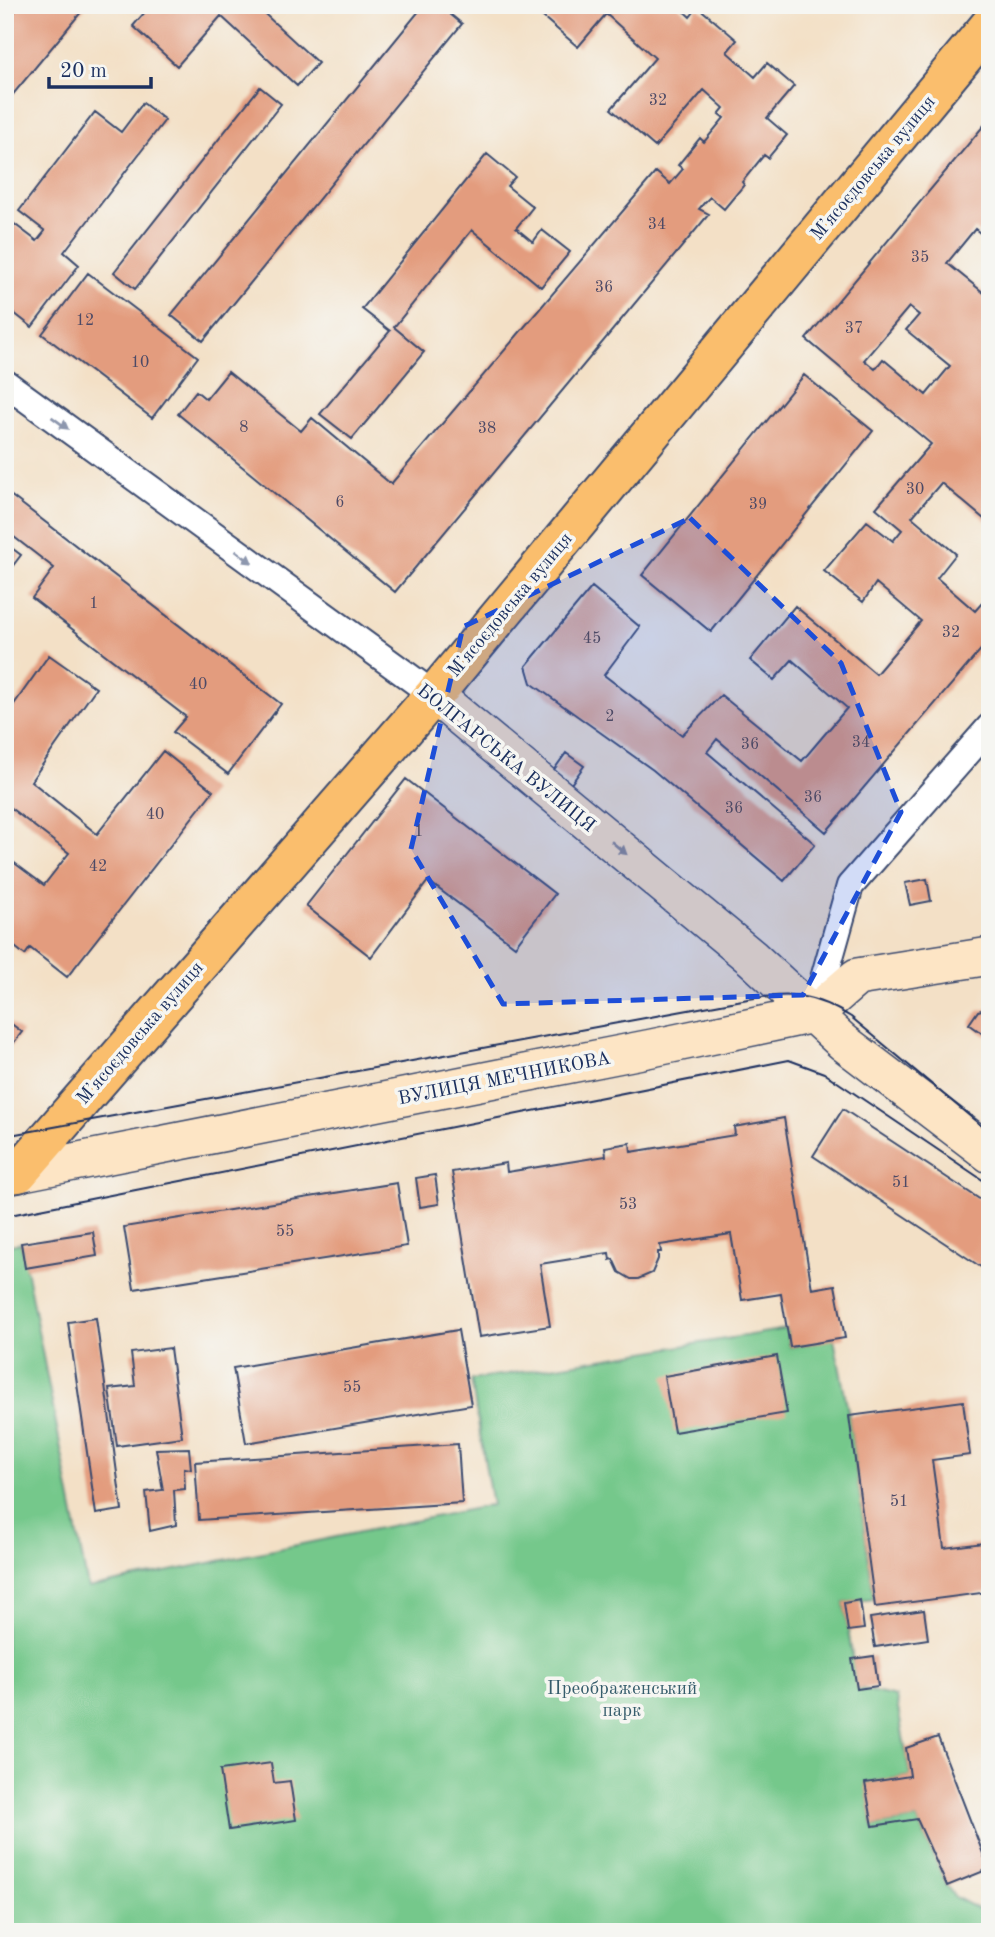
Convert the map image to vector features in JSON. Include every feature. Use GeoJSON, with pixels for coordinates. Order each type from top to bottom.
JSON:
{"type":"FeatureCollection","features":[{"type":"Feature","properties":{"kind":"main road","name":"Мʼясоєдовська вулиця"},"geometry":{"type":"LineString","coordinates":[[11,1174],[434,695],[990,25]]}},
{"type":"Feature","properties":{"kind":"main road","name":"БОЛГАРСЬКА ВУЛИЦЯ"},"geometry":{"type":"LineString","coordinates":[[434,695],[752,958],[843,1042],[990,1154]]}},
{"type":"Feature","properties":{"kind":"main road","name":"ВУЛИЦЯ МЕЧНИКОВА"},"geometry":{"type":"LineString","coordinates":[[11,1174],[814,1014],[857,977],[990,956]]}},
{"type":"Feature","properties":{"kind":"street","name":"БОЛГАРСЬКА ВУЛИЦЯ"},"geometry":{"type":"LineString","coordinates":[[5,383],[434,695]]}},
{"type":"Feature","properties":{"kind":"street"},"geometry":{"type":"LineString","coordinates":[[814,1014],[850,886],[990,727]]}},
{"type":"Feature","properties":{"kind":"highlighted area"},"geometry":{"type":"Polygon","coordinates":[[[690,518],[841,663],[901,812],[803,995],[503,1004],[411,849],[463,627],[690,518]]]}},
{"type":"Feature","properties":{"kind":"green space","name":"Преображенський парк"},"geometry":{"type":"Polygon","coordinates":[[[21,1243],[88,1588],[492,1505],[471,1380],[787,1329],[790,1347],[834,1339],[849,1416],[874,1599],[844,1603],[857,1688],[896,1697],[910,1776],[866,1783],[873,1826],[917,1819],[947,1886],[955,1897],[990,1915],[990,1932],[5,1932],[5,1246],[21,1243]]]}},
{"type":"Feature","properties":{"kind":"building"},"geometry":{"type":"Polygon","coordinates":[[[20,5],[87,5],[5,104],[5,23],[20,5]]]}},
{"type":"Feature","properties":{"kind":"building"},"geometry":{"type":"Polygon","coordinates":[[[151,5],[255,5],[318,63],[297,86],[221,16],[177,66],[133,26],[151,5]]]}},
{"type":"Feature","properties":{"kind":"building"},"geometry":{"type":"Polygon","coordinates":[[[424,5],[439,5],[462,24],[203,341],[171,315],[424,5]]]}},
{"type":"Feature","properties":{"kind":"building"},"geometry":{"type":"Polygon","coordinates":[[[529,5],[677,5],[690,17],[698,7],[737,40],[727,52],[755,77],[767,63],[794,86],[767,118],[787,135],[768,158],[764,155],[724,209],[710,197],[704,203],[699,209],[709,214],[395,592],[178,414],[196,391],[206,399],[228,372],[301,431],[312,418],[391,484],[656,172],[670,184],[683,169],[678,165],[700,138],[704,142],[724,118],[719,114],[724,108],[704,90],[655,147],[611,109],[655,58],[606,14],[578,47],[529,5]]]}},
{"type":"Feature","properties":{"kind":"building"},"geometry":{"type":"Polygon","coordinates":[[[260,87],[281,104],[135,289],[114,272],[260,87]]]}},
{"type":"Feature","properties":{"kind":"building"},"geometry":{"type":"Polygon","coordinates":[[[143,103],[165,120],[64,252],[79,265],[32,327],[5,306],[5,217],[37,241],[45,231],[19,211],[95,112],[121,132],[143,103]]]}},
{"type":"Feature","properties":{"kind":"building"},"geometry":{"type":"Polygon","coordinates":[[[990,118],[990,241],[975,229],[947,263],[990,298],[990,524],[941,483],[912,517],[956,554],[937,578],[975,611],[990,594],[990,639],[826,832],[717,739],[707,752],[815,844],[784,881],[653,770],[531,683],[526,666],[592,587],[640,627],[604,675],[682,735],[721,695],[802,761],[847,708],[792,660],[774,680],[750,660],[795,606],[876,674],[921,621],[876,583],[863,602],[824,571],[867,521],[893,541],[902,530],[876,508],[931,444],[806,339],[990,118]],[[909,307],[864,360],[875,369],[883,359],[926,395],[950,366],[906,330],[919,315],[909,307]]]}},
{"type":"Feature","properties":{"kind":"building"},"geometry":{"type":"Polygon","coordinates":[[[487,154],[515,177],[507,186],[533,207],[516,228],[533,242],[542,230],[570,252],[541,287],[472,230],[394,327],[424,352],[352,439],[320,414],[390,331],[362,309],[487,154]]]}},
{"type":"Feature","properties":{"kind":"building"},"geometry":{"type":"Polygon","coordinates":[[[88,273],[198,357],[152,418],[42,334],[88,273]]]}},
{"type":"Feature","properties":{"kind":"building"},"geometry":{"type":"Polygon","coordinates":[[[804,375],[873,431],[711,632],[642,575],[804,375]]]}},
{"type":"Feature","properties":{"kind":"building"},"geometry":{"type":"Polygon","coordinates":[[[5,491],[281,704],[228,774],[173,732],[186,717],[32,598],[54,568],[5,530],[5,491]]]}},
{"type":"Feature","properties":{"kind":"building"},"geometry":{"type":"Polygon","coordinates":[[[5,543],[21,555],[5,576],[5,543]]]}},
{"type":"Feature","properties":{"kind":"building"},"geometry":{"type":"Polygon","coordinates":[[[49,655],[96,688],[31,781],[97,834],[163,751],[213,791],[67,977],[30,948],[25,955],[5,939],[5,856],[44,885],[69,853],[8,806],[5,809],[5,717],[49,655]]]}},
{"type":"Feature","properties":{"kind":"building"},"geometry":{"type":"Polygon","coordinates":[[[566,753],[584,766],[571,784],[553,771],[566,753]]]}},
{"type":"Feature","properties":{"kind":"building"},"geometry":{"type":"Polygon","coordinates":[[[406,779],[555,894],[515,946],[428,881],[371,957],[306,906],[406,779]]]}},
{"type":"Feature","properties":{"kind":"building"},"geometry":{"type":"Polygon","coordinates":[[[927,879],[931,901],[910,905],[905,883],[927,879]]]}},
{"type":"Feature","properties":{"kind":"building"},"geometry":{"type":"Polygon","coordinates":[[[990,1008],[990,1039],[969,1024],[978,1011],[990,1008]]]}},
{"type":"Feature","properties":{"kind":"building"},"geometry":{"type":"Polygon","coordinates":[[[5,1019],[22,1032],[5,1054],[5,1019]]]}},
{"type":"Feature","properties":{"kind":"building"},"geometry":{"type":"Polygon","coordinates":[[[843,1109],[990,1206],[990,1273],[813,1156],[843,1109]]]}},
{"type":"Feature","properties":{"kind":"building"},"geometry":{"type":"Polygon","coordinates":[[[784,1118],[812,1289],[835,1285],[845,1338],[790,1347],[781,1294],[742,1300],[731,1234],[660,1245],[661,1252],[658,1252],[652,1273],[638,1279],[631,1279],[619,1272],[613,1259],[610,1260],[609,1253],[540,1264],[550,1326],[479,1337],[452,1172],[506,1163],[507,1172],[606,1156],[605,1147],[630,1143],[631,1152],[735,1135],[734,1127],[784,1118]]]}},
{"type":"Feature","properties":{"kind":"building"},"geometry":{"type":"Polygon","coordinates":[[[435,1175],[439,1204],[420,1207],[416,1178],[435,1175]]]}},
{"type":"Feature","properties":{"kind":"building"},"geometry":{"type":"Polygon","coordinates":[[[397,1183],[407,1246],[134,1289],[124,1227],[397,1183]]]}},
{"type":"Feature","properties":{"kind":"building"},"geometry":{"type":"Polygon","coordinates":[[[93,1232],[97,1256],[25,1268],[21,1243],[93,1232]]]}},
{"type":"Feature","properties":{"kind":"building"},"geometry":{"type":"Polygon","coordinates":[[[96,1318],[122,1510],[96,1514],[68,1322],[96,1318]]]}},
{"type":"Feature","properties":{"kind":"building"},"geometry":{"type":"Polygon","coordinates":[[[458,1330],[471,1405],[246,1443],[233,1368],[458,1330]]]}},
{"type":"Feature","properties":{"kind":"building"},"geometry":{"type":"Polygon","coordinates":[[[170,1348],[182,1437],[117,1446],[109,1389],[135,1386],[131,1353],[170,1348]]]}},
{"type":"Feature","properties":{"kind":"building"},"geometry":{"type":"Polygon","coordinates":[[[777,1356],[787,1413],[674,1432],[664,1376],[777,1356]]]}},
{"type":"Feature","properties":{"kind":"building"},"geometry":{"type":"Polygon","coordinates":[[[963,1401],[970,1455],[932,1460],[944,1548],[983,1543],[989,1592],[875,1607],[849,1416],[963,1401]]]}},
{"type":"Feature","properties":{"kind":"building"},"geometry":{"type":"Polygon","coordinates":[[[458,1444],[462,1503],[199,1520],[195,1462],[458,1444]]]}},
{"type":"Feature","properties":{"kind":"building"},"geometry":{"type":"Polygon","coordinates":[[[189,1448],[191,1469],[184,1468],[185,1489],[174,1490],[176,1525],[150,1531],[146,1492],[163,1490],[156,1449],[189,1448]]]}},
{"type":"Feature","properties":{"kind":"building"},"geometry":{"type":"Polygon","coordinates":[[[860,1600],[864,1629],[848,1631],[844,1603],[860,1600]]]}},
{"type":"Feature","properties":{"kind":"building"},"geometry":{"type":"Polygon","coordinates":[[[924,1610],[928,1639],[875,1647],[870,1618],[924,1610]]]}},
{"type":"Feature","properties":{"kind":"building"},"geometry":{"type":"Polygon","coordinates":[[[874,1656],[878,1686],[857,1689],[852,1659],[874,1656]]]}},
{"type":"Feature","properties":{"kind":"building"},"geometry":{"type":"Polygon","coordinates":[[[938,1737],[989,1869],[947,1886],[917,1819],[873,1826],[865,1783],[910,1776],[906,1748],[938,1737]]]}},
{"type":"Feature","properties":{"kind":"building"},"geometry":{"type":"Polygon","coordinates":[[[271,1763],[274,1783],[290,1781],[296,1820],[229,1830],[220,1770],[271,1763]]]}},
{"type":"Feature","properties":{"kind":"tram line"},"geometry":{"type":"LineString","coordinates":[[5,1136],[748,999],[777,996],[814,999],[851,1017],[990,1133]]}},
{"type":"Feature","properties":{"kind":"tram line"},"geometry":{"type":"LineString","coordinates":[[5,1216],[789,1060],[824,1073],[990,1185]]}}]}
